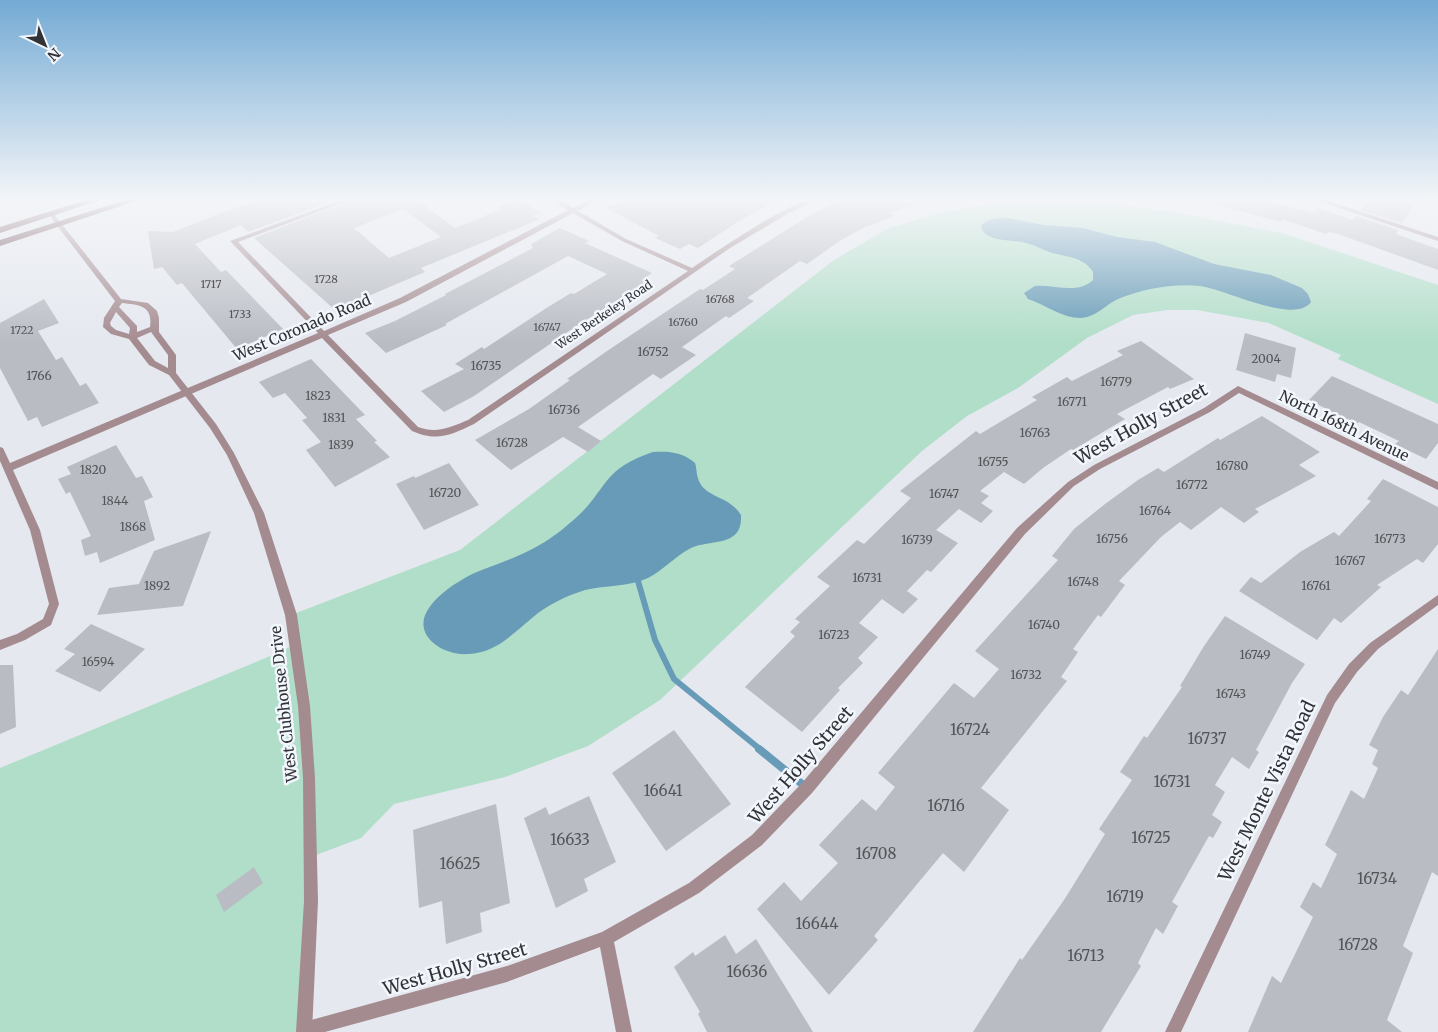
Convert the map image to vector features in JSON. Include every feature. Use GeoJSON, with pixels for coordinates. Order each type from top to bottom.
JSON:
{"type":"FeatureCollection","features":[{"type":"Feature","properties":{"kind":"street","name":"West Clubhouse Drive"},"geometry":{"type":"LineString","coordinates":[[75,245],[134,328],[132,336],[152,363],[172,372],[213,426],[245,483],[270,544],[291,615],[304,706],[310,798],[311,901],[304,1031]]}},
{"type":"Feature","properties":{"kind":"street"},"geometry":{"type":"LineString","coordinates":[[237,245],[322,335]]}},
{"type":"Feature","properties":{"kind":"street","name":"West Coronado Road"},"geometry":{"type":"LineString","coordinates":[[8,468],[403,300],[507,245]]}},
{"type":"Feature","properties":{"kind":"street"},"geometry":{"type":"LineString","coordinates":[[635,245],[693,271]]}},
{"type":"Feature","properties":{"kind":"street","name":"West Berkeley Road"},"geometry":{"type":"LineString","coordinates":[[322,335],[415,429],[428,435],[448,432],[471,422],[731,245]]}},
{"type":"Feature","properties":{"kind":"street","name":"West Clubhouse Drive"},"geometry":{"type":"LineString","coordinates":[[118,304],[146,305],[152,310],[156,318],[154,328],[172,355],[172,372]]}},
{"type":"Feature","properties":{"kind":"street"},"geometry":{"type":"LineString","coordinates":[[118,304],[107,320],[107,326],[110,330],[118,334],[132,336],[154,328]]}},
{"type":"Feature","properties":{"kind":"street","name":"North 168th Avenue"},"geometry":{"type":"LineString","coordinates":[[1238,389],[1438,486]]}},
{"type":"Feature","properties":{"kind":"street","name":"West Holly Street"},"geometry":{"type":"LineString","coordinates":[[304,1031],[507,974],[606,938],[694,888],[757,840],[807,788],[1020,531],[1071,484],[1097,467],[1207,410],[1238,389]]}},
{"type":"Feature","properties":{"kind":"street"},"geometry":{"type":"LineString","coordinates":[[0,450],[35,530],[54,604],[47,622],[20,637],[0,645]]}},
{"type":"Feature","properties":{"kind":"street","name":"West Monte Vista Road"},"geometry":{"type":"LineString","coordinates":[[1172,1032],[1331,699],[1353,668],[1374,646],[1438,599]]}},
{"type":"Feature","properties":{"kind":"street"},"geometry":{"type":"LineString","coordinates":[[606,938],[624,1032]]}},
{"type":"Feature","properties":{"kind":"green space"},"geometry":{"type":"Polygon","coordinates":[[[860,245],[1318,245],[1438,285],[1438,404],[1338,359],[1341,355],[1269,323],[1197,310],[1167,310],[1133,315],[1087,338],[1018,388],[967,416],[922,451],[660,700],[588,746],[505,777],[394,804],[361,838],[311,857],[304,1032],[0,1032],[0,768],[275,654],[296,644],[291,615],[460,550],[834,260],[860,245]]]}},
{"type":"Feature","properties":{"kind":"water"},"geometry":{"type":"Polygon","coordinates":[[[1033,245],[1163,245],[1214,264],[1271,275],[1302,288],[1308,294],[1311,302],[1302,308],[1290,310],[1258,304],[1211,288],[1179,285],[1127,295],[1086,317],[1067,316],[1028,299],[1024,293],[1035,286],[1073,288],[1080,287],[1093,280],[1093,272],[1085,263],[1075,258],[1052,253],[1033,245]]]}},
{"type":"Feature","properties":{"kind":"water"},"geometry":{"type":"Polygon","coordinates":[[[653,452],[675,453],[685,456],[695,463],[698,478],[704,488],[731,504],[741,515],[737,533],[731,538],[691,548],[648,578],[625,584],[585,590],[564,598],[538,613],[503,642],[487,650],[478,653],[459,654],[436,645],[426,633],[424,621],[428,610],[437,598],[449,588],[476,572],[537,547],[558,533],[584,510],[615,472],[630,461],[653,452]]]}},
{"type":"Feature","properties":{"kind":"building"},"geometry":{"type":"Polygon","coordinates":[[[150,245],[196,245],[221,272],[226,270],[283,329],[237,349],[182,283],[177,285],[162,267],[154,269],[150,245]]]}},
{"type":"Feature","properties":{"kind":"building"},"geometry":{"type":"Polygon","coordinates":[[[262,245],[374,245],[389,258],[421,245],[476,245],[421,268],[425,272],[335,310],[262,245]]]}},
{"type":"Feature","properties":{"kind":"building"},"geometry":{"type":"Polygon","coordinates":[[[532,245],[590,245],[652,273],[646,277],[650,280],[575,327],[474,396],[444,412],[421,391],[464,369],[455,364],[482,347],[484,349],[548,307],[607,274],[568,256],[445,324],[447,325],[386,353],[365,333],[395,321],[533,248],[532,245]]]}},
{"type":"Feature","properties":{"kind":"building"},"geometry":{"type":"Polygon","coordinates":[[[671,245],[687,245],[680,249],[671,245]]]}},
{"type":"Feature","properties":{"kind":"building"},"geometry":{"type":"Polygon","coordinates":[[[762,245],[834,245],[807,264],[800,261],[747,298],[754,301],[729,318],[726,316],[682,347],[696,355],[661,379],[653,374],[578,427],[601,441],[588,452],[563,437],[511,470],[475,440],[529,409],[610,349],[700,289],[703,290],[735,269],[729,266],[762,245]]]}},
{"type":"Feature","properties":{"kind":"building"},"geometry":{"type":"Polygon","coordinates":[[[1369,245],[1427,245],[1438,249],[1438,270],[1369,245]]]}},
{"type":"Feature","properties":{"kind":"building"},"geometry":{"type":"Polygon","coordinates":[[[44,299],[59,323],[38,331],[56,360],[62,357],[80,386],[86,383],[99,403],[42,427],[37,417],[28,421],[0,368],[0,323],[44,299]]]}},
{"type":"Feature","properties":{"kind":"building"},"geometry":{"type":"Polygon","coordinates":[[[1245,333],[1296,348],[1291,378],[1277,374],[1275,382],[1236,370],[1245,333]]]}},
{"type":"Feature","properties":{"kind":"building"},"geometry":{"type":"Polygon","coordinates":[[[1141,341],[1194,379],[1170,389],[1168,387],[1117,414],[1125,419],[1073,450],[1071,449],[1024,484],[1004,472],[980,491],[989,496],[981,503],[993,511],[981,523],[959,509],[936,530],[958,543],[931,572],[927,570],[907,591],[918,599],[903,614],[882,599],[859,623],[878,637],[858,658],[863,663],[838,688],[840,690],[802,732],[745,687],[795,636],[790,632],[800,622],[795,619],[830,586],[817,577],[857,540],[864,544],[911,498],[900,491],[976,431],[980,434],[1037,400],[1032,397],[1067,377],[1072,381],[1123,355],[1117,351],[1141,341]]]}},
{"type":"Feature","properties":{"kind":"building"},"geometry":{"type":"Polygon","coordinates":[[[311,359],[365,415],[356,419],[377,441],[374,442],[390,457],[335,487],[306,450],[321,442],[302,420],[307,418],[285,393],[273,398],[259,382],[311,359]]]}},
{"type":"Feature","properties":{"kind":"building"},"geometry":{"type":"Polygon","coordinates":[[[1332,376],[1438,424],[1438,443],[1426,459],[1395,444],[1399,441],[1359,422],[1356,424],[1309,400],[1332,376]]]}},
{"type":"Feature","properties":{"kind":"building"},"geometry":{"type":"Polygon","coordinates":[[[1262,416],[1320,452],[1299,465],[1316,476],[1255,509],[1259,512],[1244,523],[1221,507],[1191,530],[1180,522],[1161,537],[1119,581],[1125,585],[1101,617],[1098,615],[1073,649],[1078,652],[1061,677],[1067,681],[981,788],[1009,810],[964,872],[943,853],[874,936],[878,940],[829,995],[757,909],[784,882],[801,901],[838,863],[819,845],[862,799],[876,811],[895,787],[878,773],[954,683],[974,698],[999,669],[975,651],[1058,560],[1052,556],[1074,529],[1138,480],[1158,468],[1164,472],[1218,438],[1220,440],[1262,416]]]}},
{"type":"Feature","properties":{"kind":"building"},"geometry":{"type":"Polygon","coordinates":[[[116,445],[136,478],[142,476],[153,497],[144,501],[155,540],[100,563],[97,552],[85,556],[81,540],[91,536],[70,492],[66,494],[58,479],[71,474],[67,467],[116,445]]]}},
{"type":"Feature","properties":{"kind":"building"},"geometry":{"type":"Polygon","coordinates":[[[449,463],[479,505],[424,530],[396,484],[449,463]]]}},
{"type":"Feature","properties":{"kind":"building"},"geometry":{"type":"Polygon","coordinates":[[[1383,479],[1438,507],[1438,544],[1423,563],[1417,559],[1377,585],[1381,587],[1341,623],[1334,618],[1317,640],[1239,591],[1251,577],[1261,583],[1300,552],[1334,532],[1339,536],[1371,501],[1367,499],[1383,479]]]}},
{"type":"Feature","properties":{"kind":"building"},"geometry":{"type":"Polygon","coordinates":[[[211,531],[183,606],[97,615],[109,588],[139,584],[154,551],[211,531]]]}},
{"type":"Feature","properties":{"kind":"building"},"geometry":{"type":"Polygon","coordinates":[[[1225,616],[1305,664],[1292,683],[1256,750],[1259,752],[1249,769],[1232,757],[1215,785],[1225,792],[1212,815],[1222,822],[1213,838],[1209,836],[1172,902],[1178,906],[1163,934],[1156,928],[1138,963],[1141,966],[1101,1032],[973,1032],[1020,958],[1022,960],[1064,900],[1105,834],[1099,829],[1132,780],[1120,772],[1144,736],[1147,738],[1182,687],[1180,686],[1204,646],[1225,616]]]}},
{"type":"Feature","properties":{"kind":"building"},"geometry":{"type":"Polygon","coordinates":[[[91,624],[145,649],[100,692],[55,671],[75,654],[64,649],[91,624]]]}},
{"type":"Feature","properties":{"kind":"building"},"geometry":{"type":"Polygon","coordinates":[[[1438,649],[1438,876],[1432,872],[1403,946],[1413,953],[1387,1020],[1402,1032],[1248,1032],[1272,976],[1281,983],[1313,917],[1300,907],[1313,882],[1321,888],[1337,854],[1325,845],[1351,790],[1364,799],[1378,768],[1372,764],[1378,750],[1369,745],[1383,717],[1401,690],[1408,695],[1438,649]]]}},
{"type":"Feature","properties":{"kind":"building"},"geometry":{"type":"Polygon","coordinates":[[[0,665],[13,665],[16,727],[0,734],[0,665]]]}},
{"type":"Feature","properties":{"kind":"building"},"geometry":{"type":"Polygon","coordinates":[[[674,730],[731,804],[666,851],[612,773],[674,730]]]}},
{"type":"Feature","properties":{"kind":"building"},"geometry":{"type":"Polygon","coordinates":[[[589,796],[616,862],[584,879],[588,891],[556,908],[524,818],[546,807],[549,815],[589,796]]]}},
{"type":"Feature","properties":{"kind":"building"},"geometry":{"type":"Polygon","coordinates":[[[496,804],[510,903],[480,913],[482,932],[446,944],[442,901],[419,908],[413,830],[496,804]]]}},
{"type":"Feature","properties":{"kind":"building"},"geometry":{"type":"Polygon","coordinates":[[[254,867],[263,883],[224,912],[216,895],[254,867]]]}},
{"type":"Feature","properties":{"kind":"building"},"geometry":{"type":"Polygon","coordinates":[[[725,935],[736,954],[756,939],[813,1032],[707,1032],[698,1014],[700,1012],[674,967],[693,952],[695,956],[725,935]]]}},
{"type":"Feature","properties":{"kind":"waterway"},"geometry":{"type":"LineString","coordinates":[[638,581],[655,640],[674,679],[761,750]]}},
{"type":"Feature","properties":{"kind":"waterway"},"geometry":{"type":"LineString","coordinates":[[759,749],[807,788]]}}]}
